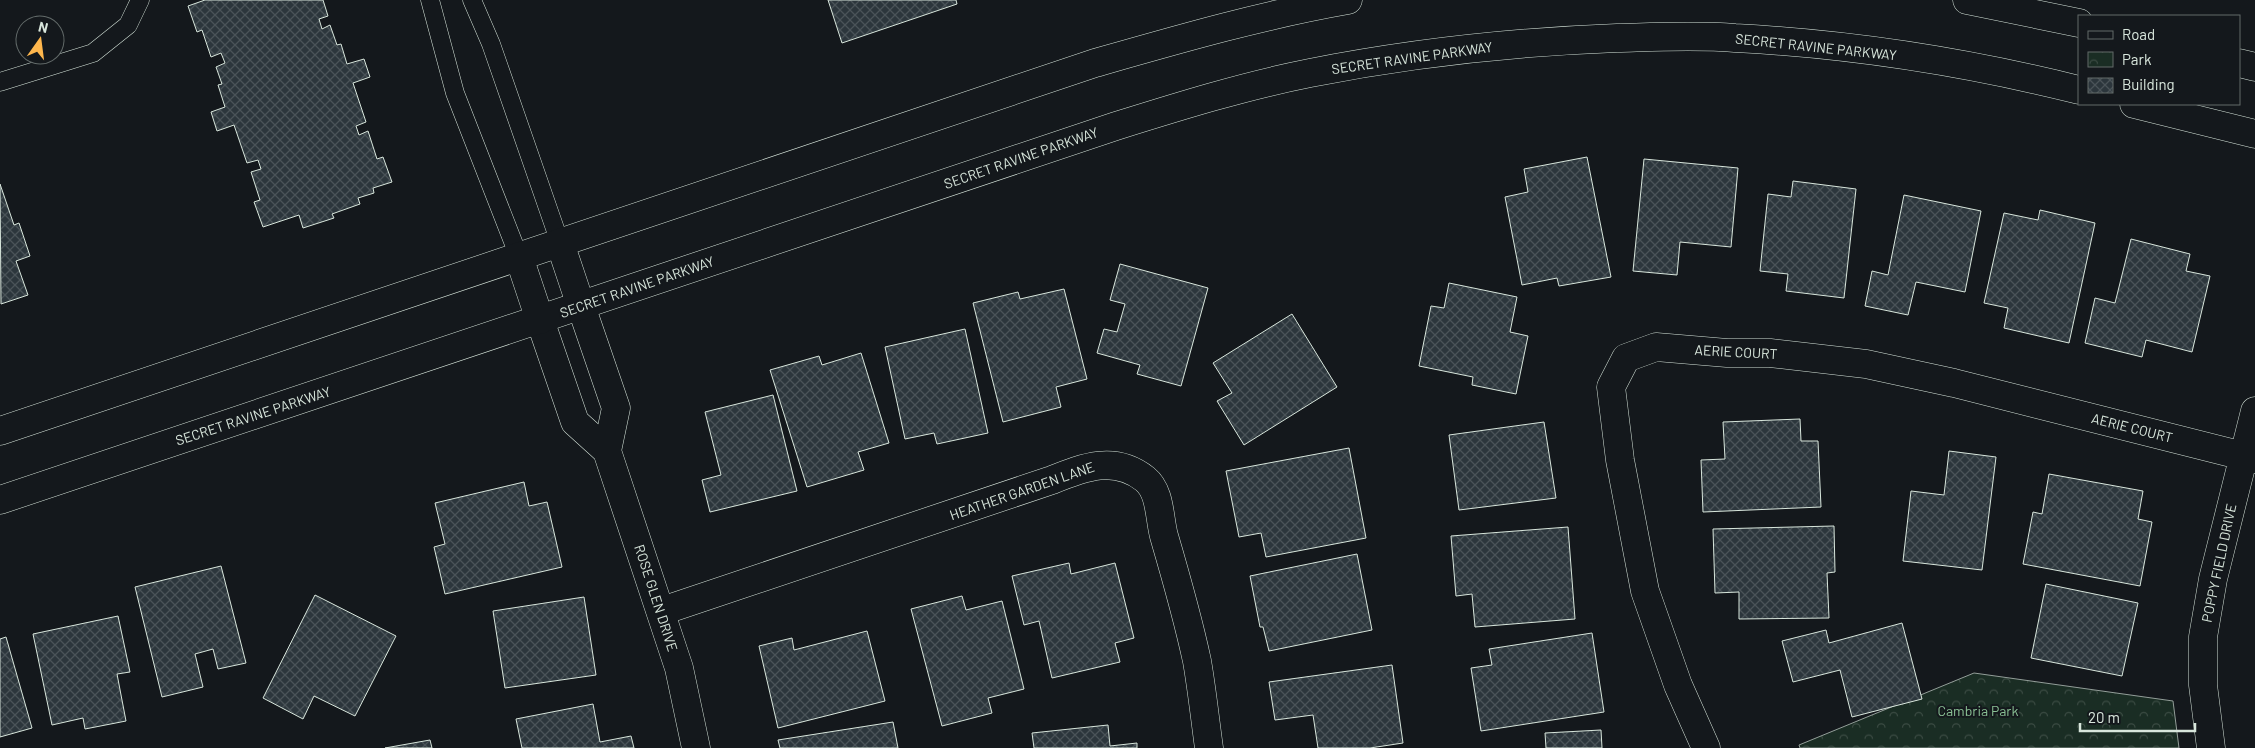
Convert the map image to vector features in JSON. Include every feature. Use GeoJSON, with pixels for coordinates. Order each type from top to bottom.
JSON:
{"type":"FeatureCollection","features":[{"type":"Feature","properties":{"kind":"main road"},"geometry":{"type":"LineString","coordinates":[[0,431],[1095,63],[1278,14],[1348,0]]}},
{"type":"Feature","properties":{"kind":"main road"},"geometry":{"type":"LineString","coordinates":[[1967,0],[2078,23]]}},
{"type":"Feature","properties":{"kind":"main road","name":"SECRET RAVINE PARKWAY"},"geometry":{"type":"LineString","coordinates":[[0,500],[1116,126],[1197,101],[1309,73],[1394,58],[1563,40],[1651,37],[1734,38],[1840,47],[1950,62],[2078,90]]}},
{"type":"Feature","properties":{"kind":"main road"},"geometry":{"type":"LineString","coordinates":[[2240,63],[2255,67]]}},
{"type":"Feature","properties":{"kind":"main road"},"geometry":{"type":"LineString","coordinates":[[2138,105],[2255,134]]}},
{"type":"Feature","properties":{"kind":"main road"},"geometry":{"type":"LineString","coordinates":[[560,243],[616,408],[607,451]]}},
{"type":"Feature","properties":{"kind":"main road","name":"ROSE GLEN DRIVE"},"geometry":{"type":"LineString","coordinates":[[519,257],[575,422],[607,451],[662,611],[679,668],[696,748]]}},
{"type":"Feature","properties":{"kind":"main road","name":"AERIE COURT"},"geometry":{"type":"LineString","coordinates":[[1706,748],[1664,648],[1645,591],[1620,460],[1610,387],[1626,358],[1656,347],[1727,353],[1770,353],[1866,364],[1954,383],[2249,457]]}},
{"type":"Feature","properties":{"kind":"main road","name":"POPPY FIELD DRIVE"},"geometry":{"type":"LineString","coordinates":[[2211,748],[2203,685],[2203,637],[2212,579],[2249,457],[2255,410]]}},
{"type":"Feature","properties":{"kind":"main road","name":"HEATHER GARDEN LANE"},"geometry":{"type":"LineString","coordinates":[[662,611],[1052,480],[1079,469],[1104,464],[1128,468],[1147,480],[1158,501],[1164,533],[1177,578],[1197,663],[1209,748]]}},
{"type":"Feature","properties":{"kind":"lane"},"geometry":{"type":"LineString","coordinates":[[0,82],[93,53],[128,25],[140,0]]}},
{"type":"Feature","properties":{"kind":"lane"},"geometry":{"type":"LineString","coordinates":[[430,0],[455,93],[519,257]]}},
{"type":"Feature","properties":{"kind":"lane"},"geometry":{"type":"LineString","coordinates":[[472,0],[491,44],[560,243]]}},
{"type":"Feature","properties":{"kind":"green space","name":"Cambria Park"},"geometry":{"type":"Polygon","coordinates":[[[1974,673],[2173,701],[2179,748],[1800,748],[1799,745],[1974,673]]]}},
{"type":"Feature","properties":{"kind":"building"},"geometry":{"type":"Polygon","coordinates":[[[205,0],[323,0],[328,16],[319,19],[322,29],[330,25],[337,45],[341,44],[347,64],[364,59],[370,77],[353,83],[366,122],[356,126],[359,135],[368,131],[377,159],[383,157],[392,182],[373,188],[374,193],[358,198],[360,204],[332,214],[334,218],[303,228],[299,215],[263,227],[254,202],[260,200],[251,172],[261,169],[258,160],[247,163],[234,125],[217,131],[211,112],[225,107],[218,85],[222,84],[216,67],[225,63],[221,53],[211,57],[202,30],[197,32],[188,6],[205,0]]]}},
{"type":"Feature","properties":{"kind":"building"},"geometry":{"type":"Polygon","coordinates":[[[828,0],[956,0],[957,4],[842,43],[828,0]]]}},
{"type":"Feature","properties":{"kind":"building"},"geometry":{"type":"Polygon","coordinates":[[[1587,157],[1611,277],[1559,286],[1557,278],[1522,285],[1505,197],[1528,192],[1524,169],[1587,157]]]}},
{"type":"Feature","properties":{"kind":"building"},"geometry":{"type":"Polygon","coordinates":[[[1644,159],[1738,168],[1731,247],[1680,242],[1677,275],[1633,271],[1644,159]]]}},
{"type":"Feature","properties":{"kind":"building"},"geometry":{"type":"Polygon","coordinates":[[[1793,181],[1856,189],[1844,298],[1786,291],[1788,274],[1760,271],[1768,194],[1791,197],[1793,181]]]}},
{"type":"Feature","properties":{"kind":"building"},"geometry":{"type":"Polygon","coordinates":[[[0,184],[14,225],[19,223],[30,256],[16,261],[28,295],[1,304],[0,184]]]}},
{"type":"Feature","properties":{"kind":"building"},"geometry":{"type":"Polygon","coordinates":[[[1904,195],[1981,211],[1965,292],[1916,282],[1908,315],[1865,306],[1872,271],[1888,275],[1904,195]]]}},
{"type":"Feature","properties":{"kind":"building"},"geometry":{"type":"Polygon","coordinates":[[[2040,210],[2095,223],[2069,343],[2004,328],[2008,308],[1984,303],[2004,213],[2038,220],[2040,210]]]}},
{"type":"Feature","properties":{"kind":"building"},"geometry":{"type":"Polygon","coordinates":[[[2131,239],[2190,254],[2186,271],[2210,276],[2192,352],[2146,340],[2142,357],[2085,343],[2095,298],[2115,303],[2131,239]]]}},
{"type":"Feature","properties":{"kind":"building"},"geometry":{"type":"Polygon","coordinates":[[[1120,264],[1208,288],[1181,386],[1137,374],[1140,365],[1097,353],[1104,329],[1117,332],[1125,304],[1110,300],[1120,264]]]}},
{"type":"Feature","properties":{"kind":"building"},"geometry":{"type":"Polygon","coordinates":[[[1449,283],[1517,297],[1510,332],[1528,336],[1516,394],[1472,385],[1473,377],[1419,366],[1431,306],[1444,308],[1449,283]]]}},
{"type":"Feature","properties":{"kind":"building"},"geometry":{"type":"Polygon","coordinates":[[[1064,289],[1087,379],[1056,387],[1061,407],[1003,422],[973,303],[1018,292],[1020,299],[1064,289]]]}},
{"type":"Feature","properties":{"kind":"building"},"geometry":{"type":"Polygon","coordinates":[[[1292,314],[1337,387],[1244,445],[1217,401],[1232,393],[1213,363],[1292,314]]]}},
{"type":"Feature","properties":{"kind":"building"},"geometry":{"type":"Polygon","coordinates":[[[965,329],[988,433],[937,444],[934,433],[905,439],[885,347],[965,329]]]}},
{"type":"Feature","properties":{"kind":"building"},"geometry":{"type":"Polygon","coordinates":[[[861,353],[889,443],[858,452],[864,470],[807,487],[770,370],[819,356],[822,365],[861,353]]]}},
{"type":"Feature","properties":{"kind":"building"},"geometry":{"type":"Polygon","coordinates":[[[773,395],[797,491],[710,512],[702,480],[721,475],[705,412],[773,395]]]}},
{"type":"Feature","properties":{"kind":"building"},"geometry":{"type":"Polygon","coordinates":[[[1800,419],[1801,441],[1818,441],[1821,507],[1703,512],[1701,460],[1725,459],[1723,422],[1800,419]]]}},
{"type":"Feature","properties":{"kind":"building"},"geometry":{"type":"Polygon","coordinates":[[[1544,422],[1556,498],[1459,510],[1449,435],[1544,422]]]}},
{"type":"Feature","properties":{"kind":"building"},"geometry":{"type":"Polygon","coordinates":[[[1349,448],[1366,538],[1266,557],[1261,533],[1239,537],[1226,471],[1349,448]]]}},
{"type":"Feature","properties":{"kind":"building"},"geometry":{"type":"Polygon","coordinates":[[[1949,451],[1996,457],[1982,570],[1903,561],[1911,491],[1944,495],[1949,451]]]}},
{"type":"Feature","properties":{"kind":"building"},"geometry":{"type":"Polygon","coordinates":[[[2049,474],[2143,491],[2138,519],[2152,522],[2140,586],[2023,564],[2033,512],[2042,514],[2049,474]]]}},
{"type":"Feature","properties":{"kind":"building"},"geometry":{"type":"Polygon","coordinates":[[[524,482],[529,506],[547,502],[562,567],[445,594],[434,547],[445,544],[435,503],[524,482]]]}},
{"type":"Feature","properties":{"kind":"building"},"geometry":{"type":"Polygon","coordinates":[[[1834,526],[1835,572],[1827,573],[1829,618],[1739,619],[1739,592],[1715,593],[1713,529],[1834,526]]]}},
{"type":"Feature","properties":{"kind":"building"},"geometry":{"type":"Polygon","coordinates":[[[1568,527],[1575,619],[1475,627],[1472,594],[1456,596],[1451,536],[1568,527]]]}},
{"type":"Feature","properties":{"kind":"building"},"geometry":{"type":"Polygon","coordinates":[[[1357,554],[1372,630],[1269,651],[1263,627],[1260,627],[1250,576],[1357,554]]]}},
{"type":"Feature","properties":{"kind":"building"},"geometry":{"type":"Polygon","coordinates":[[[1069,563],[1071,574],[1115,563],[1134,638],[1115,643],[1120,662],[1052,678],[1039,621],[1024,625],[1012,576],[1069,563]]]}},
{"type":"Feature","properties":{"kind":"building"},"geometry":{"type":"Polygon","coordinates":[[[221,566],[246,663],[218,669],[213,649],[195,654],[203,687],[162,697],[135,587],[221,566]]]}},
{"type":"Feature","properties":{"kind":"building"},"geometry":{"type":"Polygon","coordinates":[[[2046,584],[2138,603],[2122,676],[2031,658],[2046,584]]]}},
{"type":"Feature","properties":{"kind":"building"},"geometry":{"type":"Polygon","coordinates":[[[315,595],[396,636],[355,716],[314,696],[303,719],[263,698],[315,595]]]}},
{"type":"Feature","properties":{"kind":"building"},"geometry":{"type":"Polygon","coordinates":[[[962,596],[966,610],[1002,601],[1024,689],[988,698],[992,713],[942,726],[911,609],[962,596]]]}},
{"type":"Feature","properties":{"kind":"building"},"geometry":{"type":"Polygon","coordinates":[[[584,597],[596,675],[505,688],[493,611],[584,597]]]}},
{"type":"Feature","properties":{"kind":"building"},"geometry":{"type":"Polygon","coordinates":[[[118,616],[130,672],[117,674],[126,721],[85,729],[83,718],[52,725],[33,634],[118,616]]]}},
{"type":"Feature","properties":{"kind":"building"},"geometry":{"type":"Polygon","coordinates":[[[1902,623],[1922,699],[1852,717],[1840,670],[1793,682],[1782,641],[1826,630],[1829,643],[1902,623]]]}},
{"type":"Feature","properties":{"kind":"building"},"geometry":{"type":"Polygon","coordinates":[[[867,631],[885,701],[778,728],[759,646],[792,638],[794,650],[867,631]]]}},
{"type":"Feature","properties":{"kind":"building"},"geometry":{"type":"Polygon","coordinates":[[[1592,633],[1604,712],[1481,731],[1471,668],[1492,665],[1489,649],[1592,633]]]}},
{"type":"Feature","properties":{"kind":"building"},"geometry":{"type":"Polygon","coordinates":[[[6,637],[32,728],[0,737],[0,639],[6,637]]]}},
{"type":"Feature","properties":{"kind":"building"},"geometry":{"type":"Polygon","coordinates":[[[1392,665],[1403,743],[1370,748],[1318,748],[1313,715],[1275,720],[1269,682],[1392,665]]]}},
{"type":"Feature","properties":{"kind":"building"},"geometry":{"type":"Polygon","coordinates":[[[593,704],[600,742],[631,736],[634,748],[522,748],[516,719],[593,704]]]}},
{"type":"Feature","properties":{"kind":"building"},"geometry":{"type":"Polygon","coordinates":[[[893,722],[898,748],[780,748],[778,740],[893,722]]]}},
{"type":"Feature","properties":{"kind":"building"},"geometry":{"type":"Polygon","coordinates":[[[1108,725],[1110,746],[1137,743],[1137,748],[1034,748],[1032,733],[1108,725]]]}},
{"type":"Feature","properties":{"kind":"building"},"geometry":{"type":"Polygon","coordinates":[[[1601,730],[1602,748],[1546,748],[1545,733],[1601,730]]]}},
{"type":"Feature","properties":{"kind":"building"},"geometry":{"type":"Polygon","coordinates":[[[430,740],[432,748],[385,748],[430,740]]]}}]}
